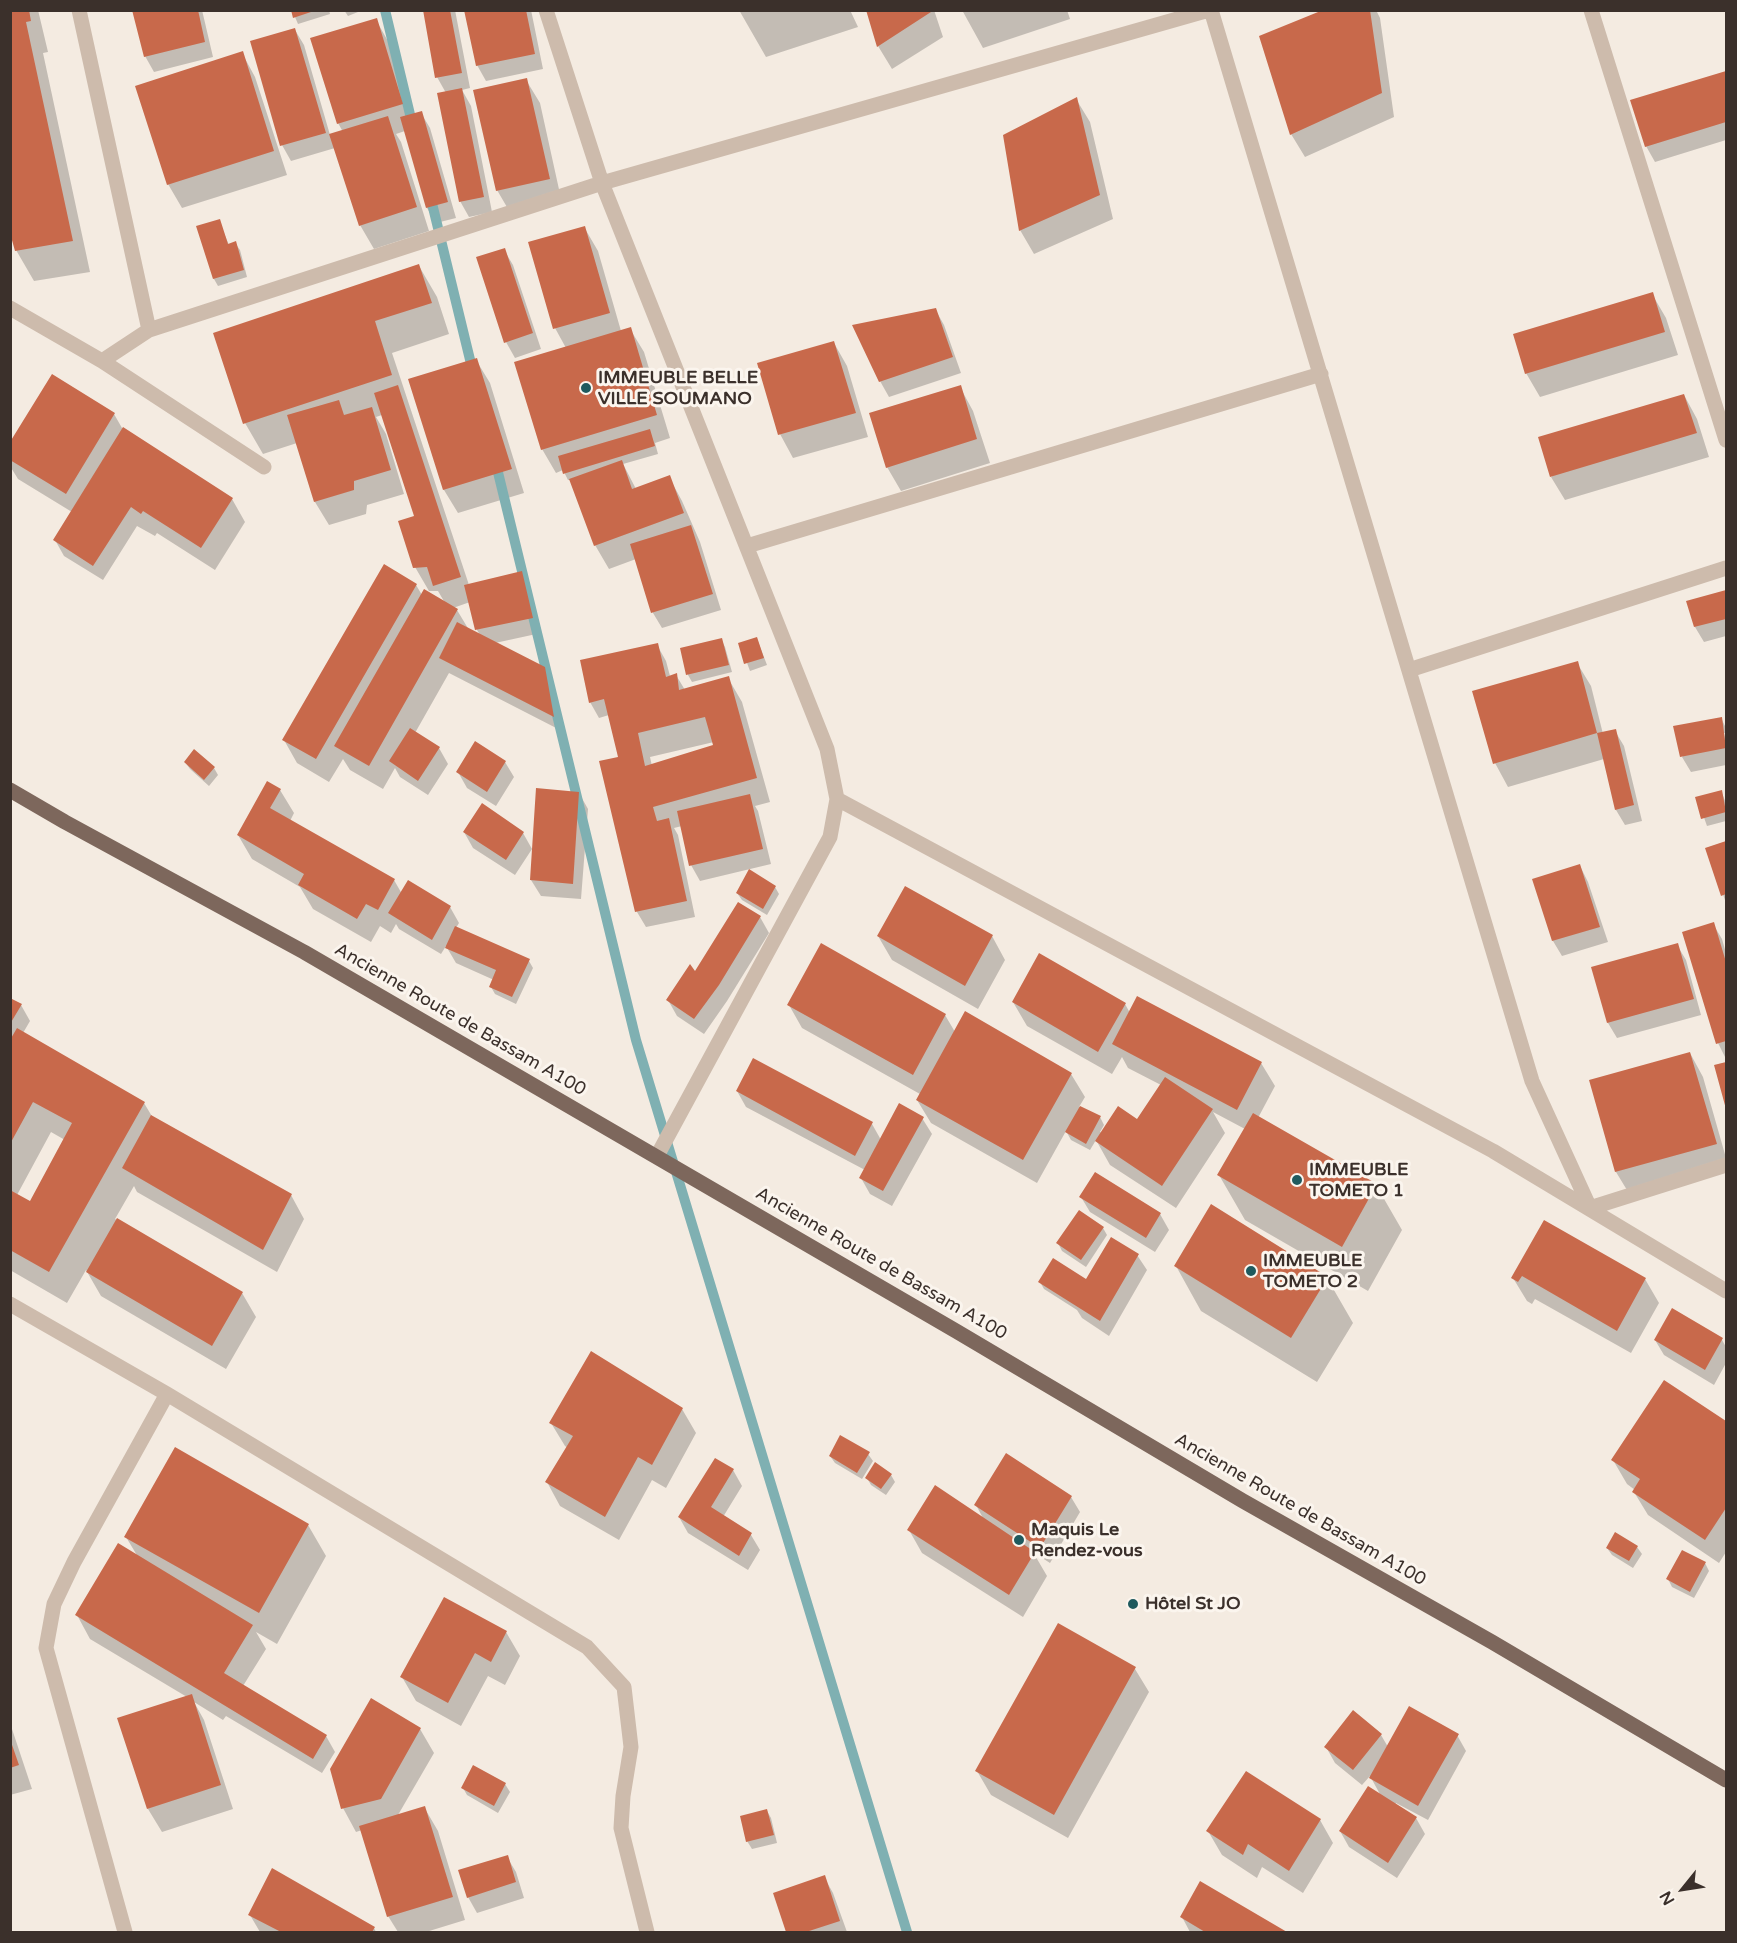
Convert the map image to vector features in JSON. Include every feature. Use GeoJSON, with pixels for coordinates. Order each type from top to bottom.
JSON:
{"type":"FeatureCollection","features":[{"type":"Feature","properties":{"kind":"main road","name":"Ancienne Route de Bassam A100"},"geometry":{"type":"LineString","coordinates":[[10,790],[304,952],[956,1330],[1243,1501],[1481,1636],[1726,1780]]}},
{"type":"Feature","properties":{"kind":"street"},"geometry":{"type":"LineString","coordinates":[[79,10],[149,330]]}},
{"type":"Feature","properties":{"kind":"street"},"geometry":{"type":"LineString","coordinates":[[546,10],[602,183],[826,748],[837,799],[830,837],[657,1156]]}},
{"type":"Feature","properties":{"kind":"street"},"geometry":{"type":"LineString","coordinates":[[102,361],[149,330],[602,183],[1210,10],[1532,1081],[1590,1208]]}},
{"type":"Feature","properties":{"kind":"street"},"geometry":{"type":"LineString","coordinates":[[1591,10],[1726,440]]}},
{"type":"Feature","properties":{"kind":"street"},"geometry":{"type":"LineString","coordinates":[[10,308],[102,361],[264,467]]}},
{"type":"Feature","properties":{"kind":"street"},"geometry":{"type":"LineString","coordinates":[[747,546],[1321,374]]}},
{"type":"Feature","properties":{"kind":"street"},"geometry":{"type":"LineString","coordinates":[[1409,670],[1726,568]]}},
{"type":"Feature","properties":{"kind":"street"},"geometry":{"type":"LineString","coordinates":[[837,799],[1493,1151],[1726,1291]]}},
{"type":"Feature","properties":{"kind":"street"},"geometry":{"type":"LineString","coordinates":[[1590,1208],[1726,1166]]}},
{"type":"Feature","properties":{"kind":"street"},"geometry":{"type":"LineString","coordinates":[[10,1304],[167,1394],[587,1647],[624,1687],[631,1747],[623,1796],[621,1828],[647,1932]]}},
{"type":"Feature","properties":{"kind":"street"},"geometry":{"type":"LineString","coordinates":[[125,1932],[46,1648],[54,1604],[74,1562],[167,1394]]}},
{"type":"Feature","properties":{"kind":"building"},"geometry":{"type":"Polygon","coordinates":[[[10,10],[29,10],[31,21],[26,22],[73,241],[15,251],[10,233],[10,10]]]}},
{"type":"Feature","properties":{"kind":"building"},"geometry":{"type":"Polygon","coordinates":[[[132,10],[198,10],[205,42],[144,57],[132,10]]]}},
{"type":"Feature","properties":{"kind":"building"},"geometry":{"type":"Polygon","coordinates":[[[291,10],[314,10],[314,11],[293,18],[291,10]]]}},
{"type":"Feature","properties":{"kind":"building"},"geometry":{"type":"Polygon","coordinates":[[[423,10],[450,10],[462,73],[435,78],[423,10]]]}},
{"type":"Feature","properties":{"kind":"building"},"geometry":{"type":"Polygon","coordinates":[[[464,10],[526,10],[535,54],[476,66],[464,10]]]}},
{"type":"Feature","properties":{"kind":"building"},"geometry":{"type":"Polygon","coordinates":[[[866,10],[930,10],[931,12],[877,47],[866,10]]]}},
{"type":"Feature","properties":{"kind":"building"},"geometry":{"type":"Polygon","coordinates":[[[1323,10],[1370,10],[1382,93],[1290,135],[1259,36],[1323,10]]]}},
{"type":"Feature","properties":{"kind":"building"},"geometry":{"type":"Polygon","coordinates":[[[377,18],[403,104],[337,124],[310,38],[377,18]]]}},
{"type":"Feature","properties":{"kind":"building"},"geometry":{"type":"Polygon","coordinates":[[[295,28],[326,133],[280,146],[250,41],[295,28]]]}},
{"type":"Feature","properties":{"kind":"building"},"geometry":{"type":"Polygon","coordinates":[[[243,51],[274,151],[167,185],[135,86],[243,51]]]}},
{"type":"Feature","properties":{"kind":"building"},"geometry":{"type":"Polygon","coordinates":[[[1726,71],[1726,122],[1645,147],[1630,100],[1726,71]]]}},
{"type":"Feature","properties":{"kind":"building"},"geometry":{"type":"Polygon","coordinates":[[[527,78],[550,179],[496,191],[473,90],[527,78]]]}},
{"type":"Feature","properties":{"kind":"building"},"geometry":{"type":"Polygon","coordinates":[[[462,88],[484,197],[459,202],[437,93],[462,88]]]}},
{"type":"Feature","properties":{"kind":"building"},"geometry":{"type":"Polygon","coordinates":[[[1077,97],[1100,195],[1019,231],[1003,135],[1077,97]]]}},
{"type":"Feature","properties":{"kind":"building"},"geometry":{"type":"Polygon","coordinates":[[[422,111],[448,202],[426,208],[400,117],[422,111]]]}},
{"type":"Feature","properties":{"kind":"building"},"geometry":{"type":"Polygon","coordinates":[[[388,116],[417,207],[359,226],[329,134],[388,116]]]}},
{"type":"Feature","properties":{"kind":"building"},"geometry":{"type":"Polygon","coordinates":[[[220,219],[228,244],[236,241],[244,270],[213,279],[196,226],[220,219]]]}},
{"type":"Feature","properties":{"kind":"building"},"geometry":{"type":"Polygon","coordinates":[[[585,226],[610,313],[553,329],[528,242],[585,226]]]}},
{"type":"Feature","properties":{"kind":"building"},"geometry":{"type":"Polygon","coordinates":[[[505,248],[533,333],[504,343],[476,257],[505,248]]]}},
{"type":"Feature","properties":{"kind":"building"},"geometry":{"type":"Polygon","coordinates":[[[419,264],[432,303],[375,321],[392,375],[243,424],[213,333],[419,264]]]}},
{"type":"Feature","properties":{"kind":"building"},"geometry":{"type":"Polygon","coordinates":[[[1653,292],[1665,332],[1525,374],[1513,334],[1653,292]]]}},
{"type":"Feature","properties":{"kind":"building"},"geometry":{"type":"Polygon","coordinates":[[[936,308],[953,357],[879,382],[852,325],[936,308]]]}},
{"type":"Feature","properties":{"kind":"building","name":"IMMEUBLE BELLE VILLE SOUMANO"},"geometry":{"type":"Polygon","coordinates":[[[631,327],[657,415],[541,450],[514,362],[631,327]]]}},
{"type":"Feature","properties":{"kind":"building"},"geometry":{"type":"Polygon","coordinates":[[[834,341],[856,413],[778,435],[757,363],[834,341]]]}},
{"type":"Feature","properties":{"kind":"building"},"geometry":{"type":"Polygon","coordinates":[[[477,358],[512,469],[443,490],[408,379],[477,358]]]}},
{"type":"Feature","properties":{"kind":"building"},"geometry":{"type":"Polygon","coordinates":[[[52,374],[115,413],[66,494],[10,460],[10,442],[52,374]]]}},
{"type":"Feature","properties":{"kind":"building"},"geometry":{"type":"Polygon","coordinates":[[[398,385],[461,577],[433,586],[427,567],[413,568],[398,521],[414,516],[374,393],[398,385]]]}},
{"type":"Feature","properties":{"kind":"building"},"geometry":{"type":"Polygon","coordinates":[[[961,385],[977,439],[886,468],[869,413],[961,385]]]}},
{"type":"Feature","properties":{"kind":"building"},"geometry":{"type":"Polygon","coordinates":[[[1684,394],[1697,433],[1550,477],[1538,437],[1684,394]]]}},
{"type":"Feature","properties":{"kind":"building"},"geometry":{"type":"Polygon","coordinates":[[[339,400],[344,415],[372,407],[391,470],[354,481],[354,490],[314,502],[287,415],[339,400]]]}},
{"type":"Feature","properties":{"kind":"building"},"geometry":{"type":"Polygon","coordinates":[[[123,427],[233,498],[201,548],[143,511],[141,514],[131,507],[93,566],[53,540],[123,427]]]}},
{"type":"Feature","properties":{"kind":"building"},"geometry":{"type":"Polygon","coordinates":[[[650,429],[655,446],[563,474],[558,456],[650,429]]]}},
{"type":"Feature","properties":{"kind":"building"},"geometry":{"type":"Polygon","coordinates":[[[622,460],[632,489],[670,475],[684,513],[594,546],[569,479],[622,460]]]}},
{"type":"Feature","properties":{"kind":"building"},"geometry":{"type":"Polygon","coordinates":[[[691,525],[713,594],[651,613],[630,544],[691,525]]]}},
{"type":"Feature","properties":{"kind":"building"},"geometry":{"type":"Polygon","coordinates":[[[384,564],[417,584],[316,759],[282,740],[384,564]]]}},
{"type":"Feature","properties":{"kind":"building"},"geometry":{"type":"Polygon","coordinates":[[[522,571],[533,618],[475,630],[464,585],[522,571]]]}},
{"type":"Feature","properties":{"kind":"building"},"geometry":{"type":"Polygon","coordinates":[[[424,589],[458,609],[369,766],[334,746],[424,589]]]}},
{"type":"Feature","properties":{"kind":"building"},"geometry":{"type":"Polygon","coordinates":[[[1726,590],[1726,619],[1694,627],[1686,601],[1726,590]]]}},
{"type":"Feature","properties":{"kind":"building"},"geometry":{"type":"Polygon","coordinates":[[[457,622],[545,667],[554,717],[439,658],[457,622]]]}},
{"type":"Feature","properties":{"kind":"building"},"geometry":{"type":"Polygon","coordinates":[[[757,637],[764,658],[744,664],[738,643],[757,637]]]}},
{"type":"Feature","properties":{"kind":"building"},"geometry":{"type":"Polygon","coordinates":[[[722,638],[729,665],[686,675],[680,648],[722,638]]]}},
{"type":"Feature","properties":{"kind":"building"},"geometry":{"type":"Polygon","coordinates":[[[658,643],[666,677],[677,673],[679,690],[729,676],[757,778],[653,807],[657,821],[669,818],[687,901],[635,912],[599,761],[618,757],[604,699],[589,703],[580,660],[658,643]],[[705,717],[638,733],[645,766],[713,745],[705,717]]]}},
{"type":"Feature","properties":{"kind":"building"},"geometry":{"type":"Polygon","coordinates":[[[1578,661],[1597,733],[1493,764],[1472,691],[1578,661]]]}},
{"type":"Feature","properties":{"kind":"building"},"geometry":{"type":"Polygon","coordinates":[[[1722,717],[1726,748],[1680,757],[1673,726],[1722,717]]]}},
{"type":"Feature","properties":{"kind":"building"},"geometry":{"type":"Polygon","coordinates":[[[410,728],[440,747],[418,781],[389,761],[410,728]]]}},
{"type":"Feature","properties":{"kind":"building"},"geometry":{"type":"Polygon","coordinates":[[[1616,729],[1634,805],[1615,810],[1597,733],[1616,729]]]}},
{"type":"Feature","properties":{"kind":"building"},"geometry":{"type":"Polygon","coordinates":[[[475,741],[506,761],[487,792],[456,772],[475,741]]]}},
{"type":"Feature","properties":{"kind":"building"},"geometry":{"type":"Polygon","coordinates":[[[194,749],[215,767],[204,780],[184,762],[194,749]]]}},
{"type":"Feature","properties":{"kind":"building"},"geometry":{"type":"Polygon","coordinates":[[[267,781],[281,789],[270,808],[395,879],[378,910],[366,904],[357,919],[298,885],[304,874],[237,835],[267,781]]]}},
{"type":"Feature","properties":{"kind":"building"},"geometry":{"type":"Polygon","coordinates":[[[536,788],[579,792],[573,884],[530,880],[536,788]]]}},
{"type":"Feature","properties":{"kind":"building"},"geometry":{"type":"Polygon","coordinates":[[[1722,790],[1726,812],[1701,819],[1695,797],[1722,790]]]}},
{"type":"Feature","properties":{"kind":"building"},"geometry":{"type":"Polygon","coordinates":[[[750,794],[763,849],[689,866],[677,811],[750,794]]]}},
{"type":"Feature","properties":{"kind":"building"},"geometry":{"type":"Polygon","coordinates":[[[482,803],[524,832],[506,860],[463,832],[482,803]]]}},
{"type":"Feature","properties":{"kind":"building"},"geometry":{"type":"Polygon","coordinates":[[[1726,841],[1726,894],[1721,896],[1705,848],[1726,841]]]}},
{"type":"Feature","properties":{"kind":"building"},"geometry":{"type":"Polygon","coordinates":[[[1580,864],[1600,927],[1552,941],[1532,879],[1580,864]]]}},
{"type":"Feature","properties":{"kind":"building"},"geometry":{"type":"Polygon","coordinates":[[[749,869],[776,886],[763,909],[736,893],[749,869]]]}},
{"type":"Feature","properties":{"kind":"building"},"geometry":{"type":"Polygon","coordinates":[[[408,880],[451,906],[432,940],[388,913],[408,880]]]}},
{"type":"Feature","properties":{"kind":"building"},"geometry":{"type":"Polygon","coordinates":[[[905,886],[993,935],[965,986],[877,936],[905,886]]]}},
{"type":"Feature","properties":{"kind":"building"},"geometry":{"type":"Polygon","coordinates":[[[738,902],[761,916],[719,985],[694,1019],[666,1000],[690,964],[695,971],[738,902]]]}},
{"type":"Feature","properties":{"kind":"building"},"geometry":{"type":"Polygon","coordinates":[[[1714,922],[1726,962],[1726,1041],[1716,1044],[1682,932],[1714,922]]]}},
{"type":"Feature","properties":{"kind":"building"},"geometry":{"type":"Polygon","coordinates":[[[455,926],[530,959],[512,997],[489,987],[496,970],[445,948],[455,926]]]}},
{"type":"Feature","properties":{"kind":"building"},"geometry":{"type":"Polygon","coordinates":[[[821,943],[946,1014],[913,1075],[787,1005],[821,943]]]}},
{"type":"Feature","properties":{"kind":"building"},"geometry":{"type":"Polygon","coordinates":[[[1678,943],[1694,999],[1607,1023],[1591,967],[1678,943]]]}},
{"type":"Feature","properties":{"kind":"building"},"geometry":{"type":"Polygon","coordinates":[[[1039,953],[1126,1003],[1098,1052],[1012,1002],[1039,953]]]}},
{"type":"Feature","properties":{"kind":"building"},"geometry":{"type":"Polygon","coordinates":[[[1137,996],[1262,1062],[1237,1110],[1112,1044],[1137,996]]]}},
{"type":"Feature","properties":{"kind":"building"},"geometry":{"type":"Polygon","coordinates":[[[10,998],[22,1004],[10,1024],[10,998]]]}},
{"type":"Feature","properties":{"kind":"building"},"geometry":{"type":"Polygon","coordinates":[[[965,1011],[1072,1073],[1023,1160],[916,1100],[965,1011]]]}},
{"type":"Feature","properties":{"kind":"building"},"geometry":{"type":"Polygon","coordinates":[[[17,1028],[145,1102],[49,1272],[10,1250],[10,1190],[30,1201],[72,1123],[33,1102],[10,1144],[10,1040],[17,1028]]]}},
{"type":"Feature","properties":{"kind":"building"},"geometry":{"type":"Polygon","coordinates":[[[1690,1052],[1717,1144],[1615,1172],[1589,1080],[1690,1052]]]}},
{"type":"Feature","properties":{"kind":"building"},"geometry":{"type":"Polygon","coordinates":[[[753,1058],[873,1122],[855,1156],[736,1091],[753,1058]]]}},
{"type":"Feature","properties":{"kind":"building"},"geometry":{"type":"Polygon","coordinates":[[[1726,1062],[1726,1109],[1714,1065],[1726,1062]]]}},
{"type":"Feature","properties":{"kind":"building"},"geometry":{"type":"Polygon","coordinates":[[[1165,1077],[1213,1109],[1162,1186],[1095,1141],[1118,1106],[1137,1119],[1165,1077]]]}},
{"type":"Feature","properties":{"kind":"building"},"geometry":{"type":"Polygon","coordinates":[[[899,1103],[924,1117],[883,1191],[859,1178],[899,1103]]]}},
{"type":"Feature","properties":{"kind":"building"},"geometry":{"type":"Polygon","coordinates":[[[1080,1106],[1101,1116],[1086,1144],[1065,1132],[1080,1106]]]}},
{"type":"Feature","properties":{"kind":"building","name":"IMMEUBLE TOMETO 1"},"geometry":{"type":"Polygon","coordinates":[[[1253,1113],[1377,1184],[1342,1247],[1217,1175],[1253,1113]]]}},
{"type":"Feature","properties":{"kind":"building"},"geometry":{"type":"Polygon","coordinates":[[[151,1115],[292,1194],[263,1250],[122,1168],[151,1115]]]}},
{"type":"Feature","properties":{"kind":"building"},"geometry":{"type":"Polygon","coordinates":[[[1095,1172],[1161,1213],[1146,1238],[1079,1197],[1095,1172]]]}},
{"type":"Feature","properties":{"kind":"building","name":"IMMEUBLE TOMETO 2"},"geometry":{"type":"Polygon","coordinates":[[[1211,1204],[1328,1277],[1291,1338],[1174,1266],[1211,1204]]]}},
{"type":"Feature","properties":{"kind":"building"},"geometry":{"type":"Polygon","coordinates":[[[1079,1210],[1104,1227],[1081,1260],[1056,1243],[1079,1210]]]}},
{"type":"Feature","properties":{"kind":"building"},"geometry":{"type":"Polygon","coordinates":[[[117,1218],[243,1292],[212,1346],[86,1272],[117,1218]]]}},
{"type":"Feature","properties":{"kind":"building"},"geometry":{"type":"Polygon","coordinates":[[[1544,1220],[1646,1278],[1617,1331],[1522,1276],[1518,1282],[1511,1278],[1544,1220]]]}},
{"type":"Feature","properties":{"kind":"building"},"geometry":{"type":"Polygon","coordinates":[[[1111,1237],[1139,1254],[1100,1321],[1038,1282],[1053,1258],[1086,1279],[1111,1237]]]}},
{"type":"Feature","properties":{"kind":"building"},"geometry":{"type":"Polygon","coordinates":[[[1672,1308],[1723,1338],[1705,1370],[1654,1340],[1672,1308]]]}},
{"type":"Feature","properties":{"kind":"building"},"geometry":{"type":"Polygon","coordinates":[[[591,1351],[683,1408],[652,1465],[638,1457],[605,1517],[545,1482],[573,1436],[549,1423],[591,1351]]]}},
{"type":"Feature","properties":{"kind":"building"},"geometry":{"type":"Polygon","coordinates":[[[1664,1380],[1726,1421],[1726,1508],[1705,1540],[1632,1492],[1640,1479],[1611,1460],[1664,1380]]]}},
{"type":"Feature","properties":{"kind":"building"},"geometry":{"type":"Polygon","coordinates":[[[840,1435],[870,1452],[857,1473],[829,1456],[840,1435]]]}},
{"type":"Feature","properties":{"kind":"building"},"geometry":{"type":"Polygon","coordinates":[[[175,1447],[309,1524],[259,1613],[124,1537],[175,1447]]]}},
{"type":"Feature","properties":{"kind":"building"},"geometry":{"type":"Polygon","coordinates":[[[1006,1453],[1072,1496],[1040,1548],[974,1505],[1006,1453]]]}},
{"type":"Feature","properties":{"kind":"building"},"geometry":{"type":"Polygon","coordinates":[[[715,1458],[734,1469],[711,1507],[752,1533],[739,1556],[678,1517],[715,1458]]]}},
{"type":"Feature","properties":{"kind":"building"},"geometry":{"type":"Polygon","coordinates":[[[875,1462],[892,1474],[881,1489],[865,1478],[875,1462]]]}},
{"type":"Feature","properties":{"kind":"building"},"geometry":{"type":"Polygon","coordinates":[[[935,1485],[1035,1552],[1009,1595],[907,1530],[935,1485]]]}},
{"type":"Feature","properties":{"kind":"building"},"geometry":{"type":"Polygon","coordinates":[[[1615,1532],[1638,1546],[1629,1561],[1606,1548],[1615,1532]]]}},
{"type":"Feature","properties":{"kind":"building"},"geometry":{"type":"Polygon","coordinates":[[[118,1543],[253,1625],[224,1673],[327,1735],[313,1759],[75,1615],[118,1543]]]}},
{"type":"Feature","properties":{"kind":"building"},"geometry":{"type":"Polygon","coordinates":[[[1682,1550],[1706,1562],[1690,1592],[1666,1579],[1682,1550]]]}},
{"type":"Feature","properties":{"kind":"building"},"geometry":{"type":"Polygon","coordinates":[[[444,1597],[507,1631],[491,1662],[475,1653],[448,1703],[400,1677],[444,1597]]]}},
{"type":"Feature","properties":{"kind":"building"},"geometry":{"type":"Polygon","coordinates":[[[1058,1623],[1136,1667],[1054,1815],[975,1771],[1058,1623]]]}},
{"type":"Feature","properties":{"kind":"building"},"geometry":{"type":"Polygon","coordinates":[[[192,1694],[221,1785],[147,1809],[117,1718],[192,1694]]]}},
{"type":"Feature","properties":{"kind":"building"},"geometry":{"type":"Polygon","coordinates":[[[371,1698],[421,1728],[381,1799],[341,1809],[330,1769],[371,1698]]]}},
{"type":"Feature","properties":{"kind":"building"},"geometry":{"type":"Polygon","coordinates":[[[1409,1706],[1459,1734],[1418,1806],[1369,1778],[1409,1706]]]}},
{"type":"Feature","properties":{"kind":"building"},"geometry":{"type":"Polygon","coordinates":[[[1353,1710],[1382,1734],[1353,1770],[1324,1747],[1353,1710]]]}},
{"type":"Feature","properties":{"kind":"building"},"geometry":{"type":"Polygon","coordinates":[[[10,1739],[19,1765],[10,1768],[10,1739]]]}},
{"type":"Feature","properties":{"kind":"building"},"geometry":{"type":"Polygon","coordinates":[[[473,1765],[506,1783],[494,1806],[461,1788],[473,1765]]]}},
{"type":"Feature","properties":{"kind":"building"},"geometry":{"type":"Polygon","coordinates":[[[1246,1771],[1321,1819],[1289,1871],[1248,1844],[1243,1855],[1206,1831],[1246,1771]]]}},
{"type":"Feature","properties":{"kind":"building"},"geometry":{"type":"Polygon","coordinates":[[[1368,1786],[1417,1817],[1388,1863],[1339,1831],[1368,1786]]]}},
{"type":"Feature","properties":{"kind":"building"},"geometry":{"type":"Polygon","coordinates":[[[425,1806],[453,1897],[387,1917],[359,1826],[425,1806]]]}},
{"type":"Feature","properties":{"kind":"building"},"geometry":{"type":"Polygon","coordinates":[[[767,1809],[774,1835],[746,1842],[740,1816],[767,1809]]]}},
{"type":"Feature","properties":{"kind":"building"},"geometry":{"type":"Polygon","coordinates":[[[508,1855],[516,1882],[467,1898],[458,1870],[508,1855]]]}},
{"type":"Feature","properties":{"kind":"building"},"geometry":{"type":"Polygon","coordinates":[[[272,1868],[375,1927],[372,1932],[281,1932],[248,1915],[272,1868]]]}},
{"type":"Feature","properties":{"kind":"building"},"geometry":{"type":"Polygon","coordinates":[[[825,1875],[840,1921],[806,1932],[786,1932],[773,1893],[825,1875]]]}},
{"type":"Feature","properties":{"kind":"building"},"geometry":{"type":"Polygon","coordinates":[[[1200,1881],[1287,1932],[1205,1932],[1180,1917],[1200,1881]]]}},
{"type":"Feature","properties":{"kind":"waterway"},"geometry":{"type":"LineString","coordinates":[[385,10],[413,127]]}},
{"type":"Feature","properties":{"kind":"waterway"},"geometry":{"type":"LineString","coordinates":[[430,195],[473,372]]}},
{"type":"Feature","properties":{"kind":"waterway"},"geometry":{"type":"LineString","coordinates":[[495,460],[636,1040],[907,1932]]}},
{"type":"Feature","properties":{"kind":"place","name":"IMMEUBLE BELLE VILLE SOUMANO"},"geometry":{"type":"Point","coordinates":[586,388]}},
{"type":"Feature","properties":{"kind":"place","name":"IMMEUBLE TOMETO 1"},"geometry":{"type":"Point","coordinates":[1297,1180]}},
{"type":"Feature","properties":{"kind":"place","name":"IMMEUBLE TOMETO 2"},"geometry":{"type":"Point","coordinates":[1251,1271]}},
{"type":"Feature","properties":{"kind":"place","name":"Maquis Le Rendez-vous"},"geometry":{"type":"Point","coordinates":[1019,1540]}},
{"type":"Feature","properties":{"kind":"place","name":"Hôtel St JO"},"geometry":{"type":"Point","coordinates":[1133,1604]}}]}
